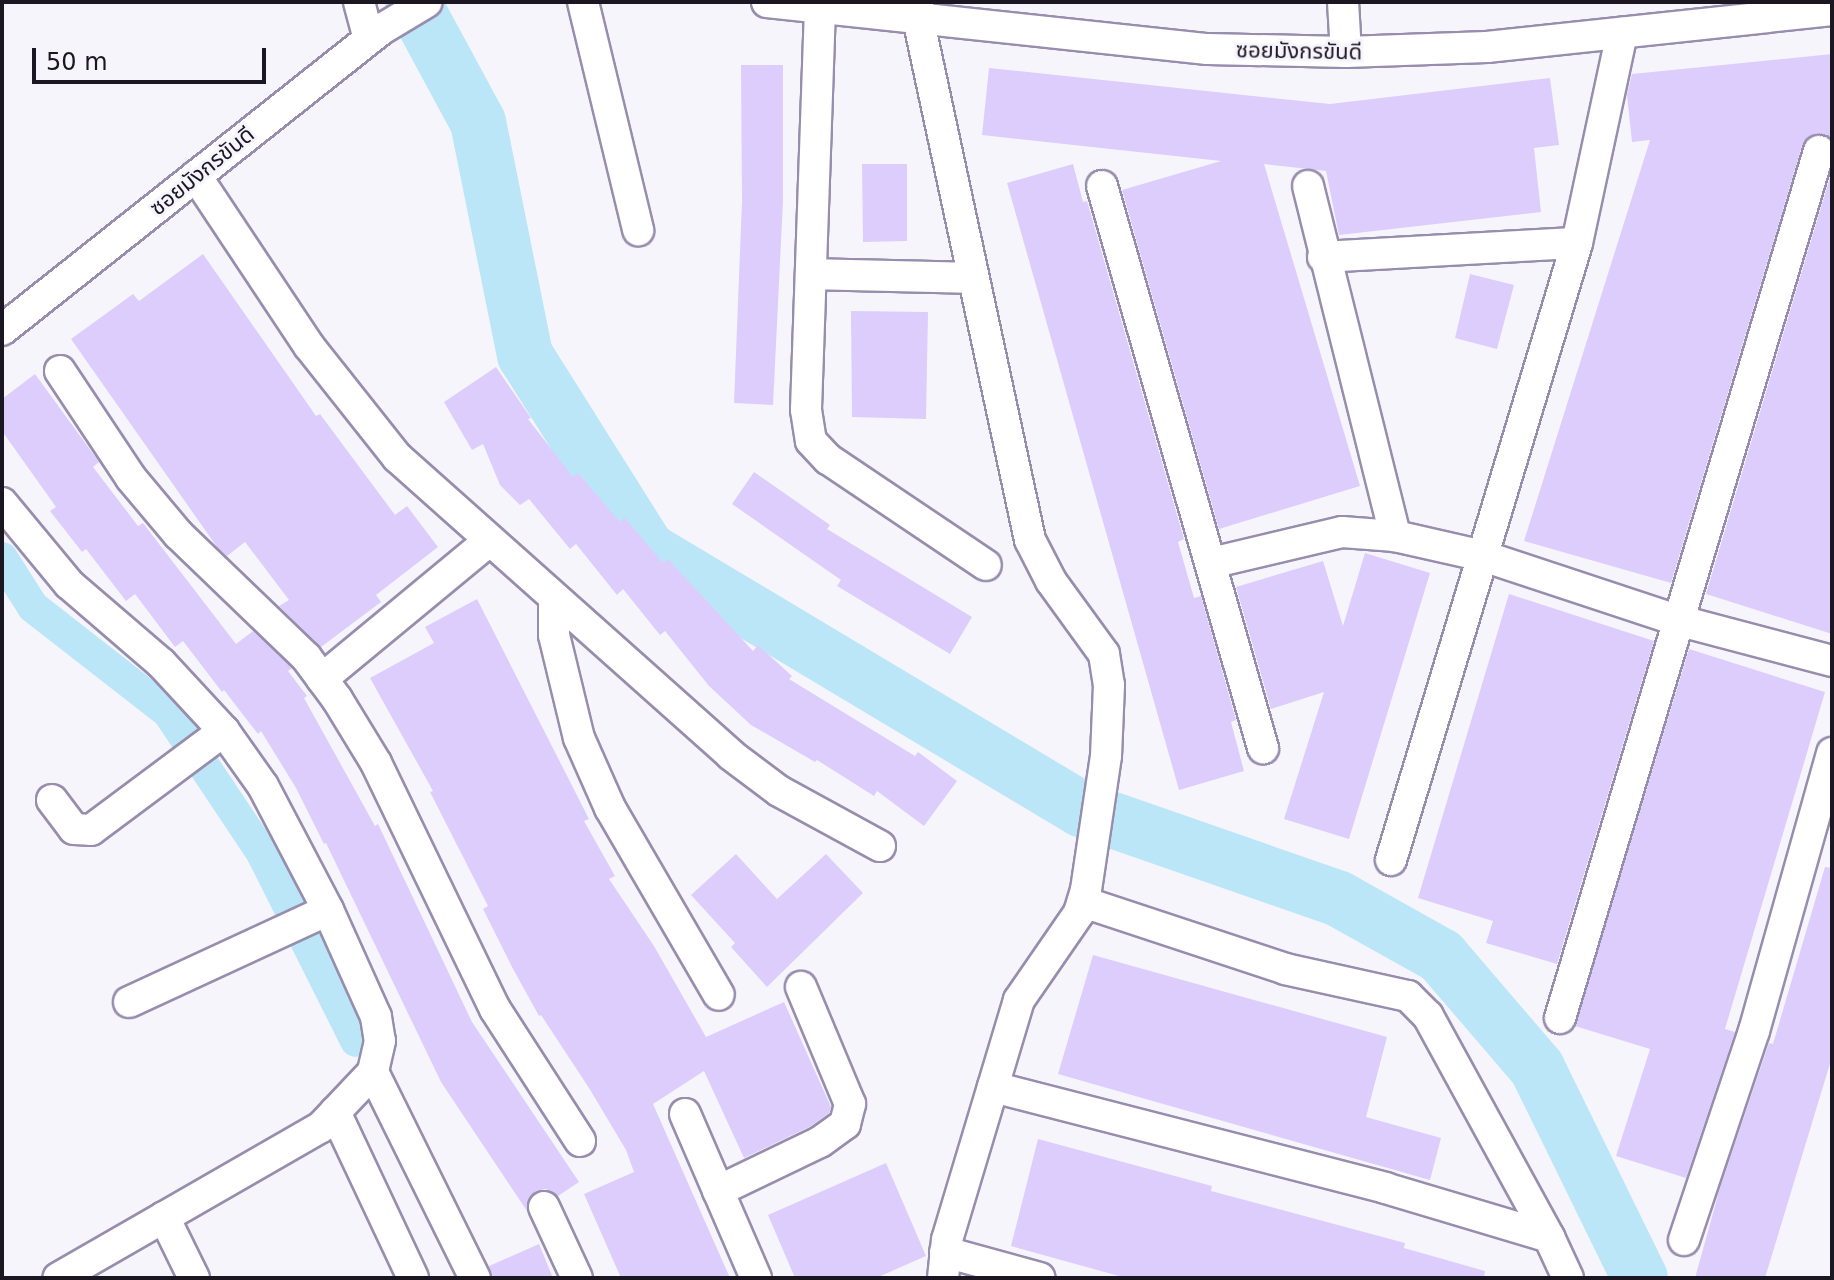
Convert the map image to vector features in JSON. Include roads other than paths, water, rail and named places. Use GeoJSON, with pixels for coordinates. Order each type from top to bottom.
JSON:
{"type":"FeatureCollection","features":[{"type":"Feature","properties":{"kind":"street"},"geometry":{"type":"LineString","coordinates":[[359,2],[369,39]]}},
{"type":"Feature","properties":{"kind":"street"},"geometry":{"type":"LineString","coordinates":[[583,2],[638,230]]}},
{"type":"Feature","properties":{"kind":"street","name":"ซอยมังกรขันดี"},"geometry":{"type":"LineString","coordinates":[[767,2],[820,8],[918,10],[1208,49],[1346,52],[1487,47],[1832,10]]}},
{"type":"Feature","properties":{"kind":"street"},"geometry":{"type":"LineString","coordinates":[[1343,2],[1346,52]]}},
{"type":"Feature","properties":{"kind":"street","name":"ซอยมังกรขันดี"},"geometry":{"type":"LineString","coordinates":[[2,330],[369,39],[416,8]]}},
{"type":"Feature","properties":{"kind":"street"},"geometry":{"type":"LineString","coordinates":[[820,8],[806,410],[811,441],[828,459],[986,565]]}},
{"type":"Feature","properties":{"kind":"street"},"geometry":{"type":"LineString","coordinates":[[918,10],[1030,540],[1051,581],[1104,654],[1109,685],[1106,756],[1096,836],[1083,902],[1079,913],[1019,1000],[940,1270],[1040,1278]]}},
{"type":"Feature","properties":{"kind":"street"},"geometry":{"type":"LineString","coordinates":[[1391,860],[1577,243],[1622,33]]}},
{"type":"Feature","properties":{"kind":"street"},"geometry":{"type":"LineString","coordinates":[[1560,1018],[1819,151]]}},
{"type":"Feature","properties":{"kind":"street"},"geometry":{"type":"LineString","coordinates":[[196,176],[349,402],[397,457],[731,755],[779,791],[880,846]]}},
{"type":"Feature","properties":{"kind":"street"},"geometry":{"type":"LineString","coordinates":[[1102,186],[1263,748]]}},
{"type":"Feature","properties":{"kind":"street"},"geometry":{"type":"LineString","coordinates":[[1308,186],[1323,257],[1395,536]]}},
{"type":"Feature","properties":{"kind":"street"},"geometry":{"type":"LineString","coordinates":[[1323,257],[1577,243]]}},
{"type":"Feature","properties":{"kind":"street"},"geometry":{"type":"LineString","coordinates":[[811,274],[973,278]]}},
{"type":"Feature","properties":{"kind":"street"},"geometry":{"type":"LineString","coordinates":[[60,371],[131,478],[169,523],[306,657],[322,679],[376,763],[501,1021],[580,1141]]}},
{"type":"Feature","properties":{"kind":"street"},"geometry":{"type":"LineString","coordinates":[[2,503],[69,584],[161,663],[224,731],[263,786],[328,910],[376,1017],[380,1041],[373,1072],[321,1127],[58,1278]]}},
{"type":"Feature","properties":{"kind":"street"},"geometry":{"type":"LineString","coordinates":[[1211,563],[1342,532],[1395,536],[1483,556],[1677,620],[1832,661]]}},
{"type":"Feature","properties":{"kind":"street"},"geometry":{"type":"LineString","coordinates":[[322,679],[489,541]]}},
{"type":"Feature","properties":{"kind":"street"},"geometry":{"type":"LineString","coordinates":[[554,599],[554,635],[579,738],[610,808],[719,995]]}},
{"type":"Feature","properties":{"kind":"street"},"geometry":{"type":"LineString","coordinates":[[52,800],[74,829],[91,830],[224,731]]}},
{"type":"Feature","properties":{"kind":"street"},"geometry":{"type":"LineString","coordinates":[[1684,1240],[1754,1031],[1832,753]]}},
{"type":"Feature","properties":{"kind":"street"},"geometry":{"type":"LineString","coordinates":[[1083,902],[1285,969],[1408,996],[1428,1016],[1549,1237],[1568,1278]]}},
{"type":"Feature","properties":{"kind":"street"},"geometry":{"type":"LineString","coordinates":[[129,1002],[328,910]]}},
{"type":"Feature","properties":{"kind":"street"},"geometry":{"type":"LineString","coordinates":[[718,1191],[820,1142],[845,1124],[850,1104],[801,987]]}},
{"type":"Feature","properties":{"kind":"street"},"geometry":{"type":"LineString","coordinates":[[373,1072],[475,1278]]}},
{"type":"Feature","properties":{"kind":"street"},"geometry":{"type":"LineString","coordinates":[[993,1087],[1385,1188],[1549,1237]]}},
{"type":"Feature","properties":{"kind":"street"},"geometry":{"type":"LineString","coordinates":[[335,1112],[413,1278]]}},
{"type":"Feature","properties":{"kind":"street"},"geometry":{"type":"LineString","coordinates":[[685,1114],[756,1278]]}},
{"type":"Feature","properties":{"kind":"street"},"geometry":{"type":"LineString","coordinates":[[544,1207],[577,1278]]}},
{"type":"Feature","properties":{"kind":"street"},"geometry":{"type":"LineString","coordinates":[[164,1217],[194,1278]]}},
{"type":"Feature","properties":{"kind":"waterway"},"geometry":{"type":"LineString","coordinates":[[413,2],[478,122],[525,355],[648,550],[1081,809],[1339,899],[1441,956],[1537,1068],[1640,1278]]}},
{"type":"Feature","properties":{"kind":"waterway"},"geometry":{"type":"LineString","coordinates":[[2,558],[33,607],[168,712],[262,853],[356,1041]]}}]}
